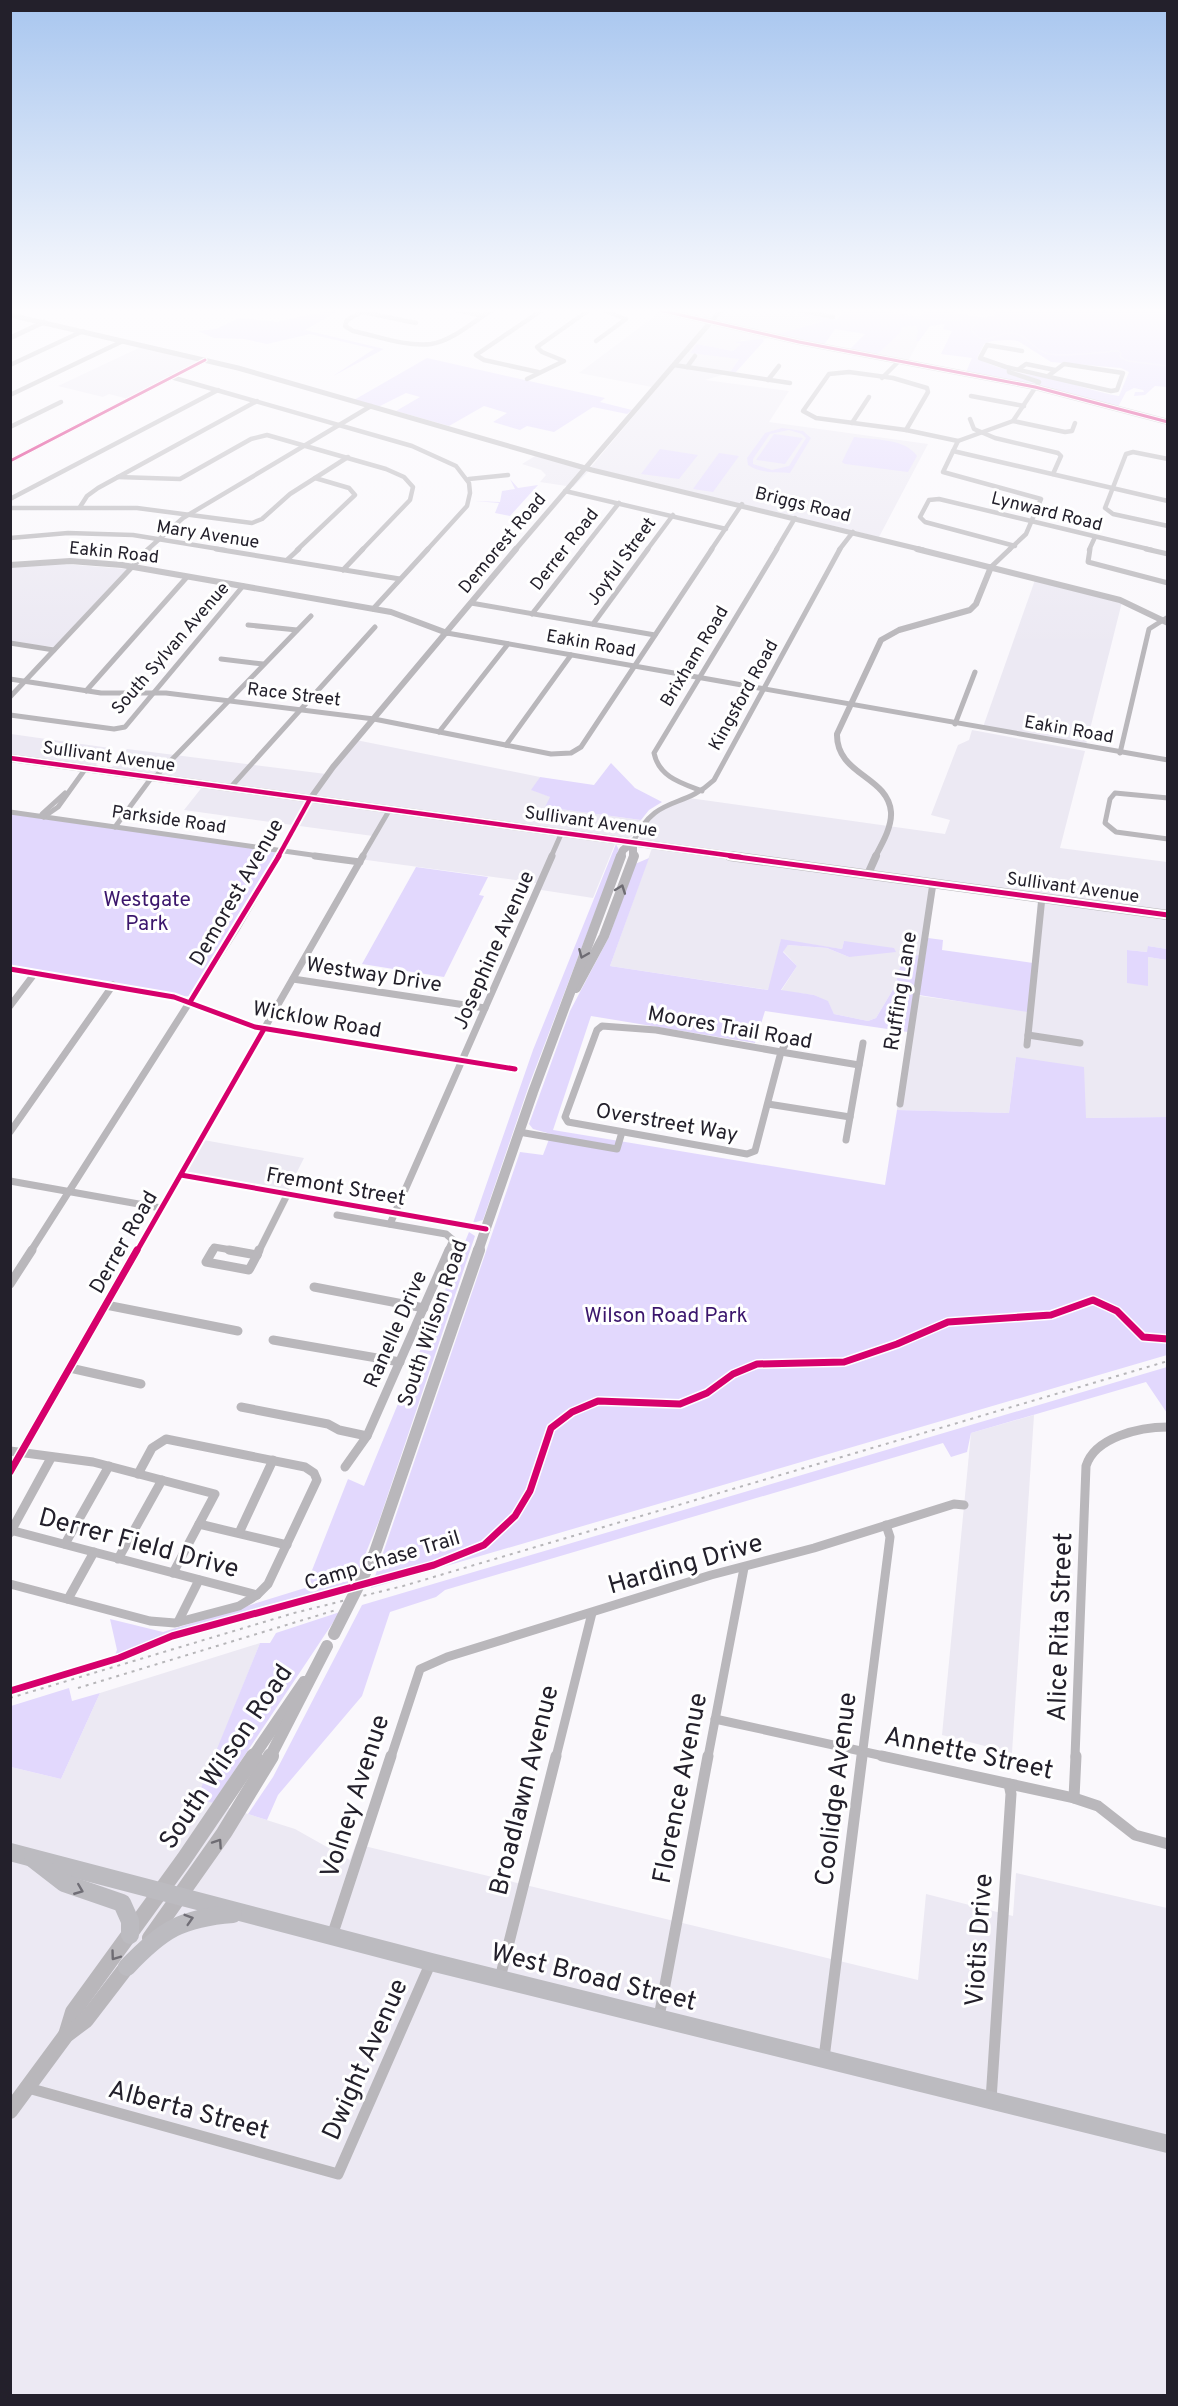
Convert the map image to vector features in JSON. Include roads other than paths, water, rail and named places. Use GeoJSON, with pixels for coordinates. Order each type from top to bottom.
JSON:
{"type":"FeatureCollection","features":[{"type":"Feature","properties":{"kind":"main road","name":"Sullivant Avenue"},"geometry":{"type":"LineString","coordinates":[[10,758],[1167,915]]}},
{"type":"Feature","properties":{"kind":"main road","name":"South Wilson Road"},"geometry":{"type":"LineString","coordinates":[[66,2035],[86,2020],[181,1896],[250,1792],[296,1710],[374,1555],[519,1132],[564,1008],[604,936],[635,853],[633,842]]}},
{"type":"Feature","properties":{"kind":"main road","name":"South Wilson Road"},"geometry":{"type":"LineString","coordinates":[[66,2035],[73,2012],[161,1892],[261,1748],[331,1640]]}},
{"type":"Feature","properties":{"kind":"main road","name":"West Broad Street"},"geometry":{"type":"LineString","coordinates":[[10,1852],[431,1962],[1167,2144]]}},
{"type":"Feature","properties":{"kind":"main road"},"geometry":{"type":"LineString","coordinates":[[32,1858],[53,1879],[82,1892],[122,1903],[130,1921],[130,1935]]}},
{"type":"Feature","properties":{"kind":"main road"},"geometry":{"type":"LineString","coordinates":[[127,1967],[155,1938],[174,1924],[199,1916],[244,1913]]}},
{"type":"Feature","properties":{"kind":"main road"},"geometry":{"type":"LineString","coordinates":[[10,2111],[66,2035]]}},
{"type":"Feature","properties":{"kind":"street"},"geometry":{"type":"LineString","coordinates":[[10,461],[84,422]]}},
{"type":"Feature","properties":{"kind":"street"},"geometry":{"type":"LineString","coordinates":[[10,499],[156,422]]}},
{"type":"Feature","properties":{"kind":"street"},"geometry":{"type":"LineString","coordinates":[[80,507],[87,496],[218,422]]}},
{"type":"Feature","properties":{"kind":"street"},"geometry":{"type":"LineString","coordinates":[[329,422],[432,453],[448,460],[469,479],[471,497],[467,506],[373,609]]}},
{"type":"Feature","properties":{"kind":"street"},"geometry":{"type":"LineString","coordinates":[[10,697],[158,539],[188,515],[343,422]]}},
{"type":"Feature","properties":{"kind":"street","name":"Briggs Road"},"geometry":{"type":"LineString","coordinates":[[428,422],[585,467],[742,504],[1126,602],[1166,620]]}},
{"type":"Feature","properties":{"kind":"street","name":"Demorest Road"},"geometry":{"type":"LineString","coordinates":[[310,799],[374,719],[624,422]]}},
{"type":"Feature","properties":{"kind":"street"},"geometry":{"type":"LineString","coordinates":[[847,422],[933,433],[958,441],[1009,422]]}},
{"type":"Feature","properties":{"kind":"street"},"geometry":{"type":"LineString","coordinates":[[906,430],[910,422]]}},
{"type":"Feature","properties":{"kind":"street"},"geometry":{"type":"LineString","coordinates":[[971,422],[973,428],[981,432],[1058,453],[1061,456],[1053,474]]}},
{"type":"Feature","properties":{"kind":"street"},"geometry":{"type":"LineString","coordinates":[[1019,422],[1065,432],[1072,431],[1075,423]]}},
{"type":"Feature","properties":{"kind":"street"},"geometry":{"type":"LineString","coordinates":[[118,477],[167,480],[184,477],[259,436],[273,435],[397,472],[410,482],[414,492],[407,505],[343,570]]}},
{"type":"Feature","properties":{"kind":"street"},"geometry":{"type":"LineString","coordinates":[[868,874],[891,810],[885,795],[845,758],[837,746],[837,734],[850,705],[881,640],[894,632],[970,609],[977,603],[991,567],[1015,546],[1032,521],[1040,498],[945,474],[943,472],[958,441]]}},
{"type":"Feature","properties":{"kind":"street"},"geometry":{"type":"LineString","coordinates":[[953,451],[1167,501]]}},
{"type":"Feature","properties":{"kind":"street"},"geometry":{"type":"LineString","coordinates":[[1167,459],[1129,453],[1125,455],[1105,508],[1107,511],[1167,526]]}},
{"type":"Feature","properties":{"kind":"street"},"geometry":{"type":"LineString","coordinates":[[10,508],[137,508],[252,523],[262,519],[290,494],[348,457]]}},
{"type":"Feature","properties":{"kind":"street"},"geometry":{"type":"LineString","coordinates":[[469,479],[508,475]]}},
{"type":"Feature","properties":{"kind":"street"},"geometry":{"type":"LineString","coordinates":[[287,560],[355,493],[315,478]]}},
{"type":"Feature","properties":{"kind":"street"},"geometry":{"type":"LineString","coordinates":[[566,491],[726,529]]}},
{"type":"Feature","properties":{"kind":"street","name":"Lynward Road"},"geometry":{"type":"LineString","coordinates":[[1015,546],[920,519],[929,500],[939,499],[1167,554]]}},
{"type":"Feature","properties":{"kind":"street","name":"Derrer Road"},"geometry":{"type":"LineString","coordinates":[[532,614],[619,503]]}},
{"type":"Feature","properties":{"kind":"street"},"geometry":{"type":"LineString","coordinates":[[634,666],[742,504]]}},
{"type":"Feature","properties":{"kind":"street","name":"Joyful Street"},"geometry":{"type":"LineString","coordinates":[[593,624],[673,515]]}},
{"type":"Feature","properties":{"kind":"street","name":"Brixham Road"},"geometry":{"type":"LineString","coordinates":[[702,791],[660,770],[655,763],[654,753],[795,518]]}},
{"type":"Feature","properties":{"kind":"street","name":"Kingsford Road"},"geometry":{"type":"LineString","coordinates":[[702,791],[718,774],[840,549],[854,532]]}},
{"type":"Feature","properties":{"kind":"street","name":"Mary Avenue"},"geometry":{"type":"LineString","coordinates":[[10,538],[88,533],[158,539],[400,579]]}},
{"type":"Feature","properties":{"kind":"street"},"geometry":{"type":"LineString","coordinates":[[1095,537],[1087,556],[1088,562],[1167,583]]}},
{"type":"Feature","properties":{"kind":"street","name":"Eakin Road"},"geometry":{"type":"LineString","coordinates":[[10,566],[70,561],[131,567],[400,614],[447,633],[1167,760]]}},
{"type":"Feature","properties":{"kind":"street"},"geometry":{"type":"LineString","coordinates":[[86,691],[187,577]]}},
{"type":"Feature","properties":{"kind":"street","name":"South Sylvan Avenue"},"geometry":{"type":"LineString","coordinates":[[10,715],[120,729],[127,725],[243,586]]}},
{"type":"Feature","properties":{"kind":"street"},"geometry":{"type":"LineString","coordinates":[[471,603],[656,635]]}},
{"type":"Feature","properties":{"kind":"street"},"geometry":{"type":"LineString","coordinates":[[115,827],[153,777],[311,616]]}},
{"type":"Feature","properties":{"kind":"street"},"geometry":{"type":"LineString","coordinates":[[1120,753],[1149,629],[1166,620]]}},
{"type":"Feature","properties":{"kind":"street"},"geometry":{"type":"LineString","coordinates":[[248,625],[297,630]]}},
{"type":"Feature","properties":{"kind":"street"},"geometry":{"type":"LineString","coordinates":[[230,788],[375,627]]}},
{"type":"Feature","properties":{"kind":"street"},"geometry":{"type":"LineString","coordinates":[[10,643],[54,650]]}},
{"type":"Feature","properties":{"kind":"street"},"geometry":{"type":"LineString","coordinates":[[439,732],[508,644]]}},
{"type":"Feature","properties":{"kind":"street"},"geometry":{"type":"LineString","coordinates":[[506,745],[571,655]]}},
{"type":"Feature","properties":{"kind":"street"},"geometry":{"type":"LineString","coordinates":[[221,659],[263,664]]}},
{"type":"Feature","properties":{"kind":"street","name":"Race Street"},"geometry":{"type":"LineString","coordinates":[[10,679],[86,691],[155,692],[374,719],[551,754],[571,753],[581,747],[634,666]]}},
{"type":"Feature","properties":{"kind":"street"},"geometry":{"type":"LineString","coordinates":[[955,724],[975,672]]}},
{"type":"Feature","properties":{"kind":"street"},"geometry":{"type":"LineString","coordinates":[[44,817],[51,815],[65,793],[86,768]]}},
{"type":"Feature","properties":{"kind":"street"},"geometry":{"type":"LineString","coordinates":[[633,842],[637,831],[651,813],[664,804],[702,791]]}},
{"type":"Feature","properties":{"kind":"street"},"geometry":{"type":"LineString","coordinates":[[1167,798],[1115,793],[1110,799],[1105,823],[1109,828],[1122,833],[1167,839]]}},
{"type":"Feature","properties":{"kind":"street","name":"Demorest Avenue"},"geometry":{"type":"LineString","coordinates":[[10,1284],[190,1002],[282,851],[310,799]]}},
{"type":"Feature","properties":{"kind":"street","name":"Derrer Road"},"geometry":{"type":"LineString","coordinates":[[10,1472],[390,809]]}},
{"type":"Feature","properties":{"kind":"street","name":"Parkside Road"},"geometry":{"type":"LineString","coordinates":[[10,812],[360,862]]}},
{"type":"Feature","properties":{"kind":"street","name":"Josephine Avenue"},"geometry":{"type":"LineString","coordinates":[[396,1213],[562,832]]}},
{"type":"Feature","properties":{"kind":"street","name":"Ruffing Lane"},"geometry":{"type":"LineString","coordinates":[[900,1104],[933,883]]}},
{"type":"Feature","properties":{"kind":"street"},"geometry":{"type":"LineString","coordinates":[[1027,1045],[1042,897]]}},
{"type":"Feature","properties":{"kind":"street","name":"Wicklow Road"},"geometry":{"type":"LineString","coordinates":[[10,969],[113,985],[190,1002],[264,1029],[515,1069]]}},
{"type":"Feature","properties":{"kind":"street"},"geometry":{"type":"LineString","coordinates":[[10,1006],[35,973]]}},
{"type":"Feature","properties":{"kind":"street","name":"Westway Drive"},"geometry":{"type":"LineString","coordinates":[[293,978],[485,1008]]}},
{"type":"Feature","properties":{"kind":"street"},"geometry":{"type":"LineString","coordinates":[[10,1132],[113,985]]}},
{"type":"Feature","properties":{"kind":"street","name":"Moores Trail Road"},"geometry":{"type":"LineString","coordinates":[[568,1122],[566,1111],[597,1030],[602,1026],[618,1025],[859,1065]]}},
{"type":"Feature","properties":{"kind":"street"},"geometry":{"type":"LineString","coordinates":[[1028,1035],[1080,1043]]}},
{"type":"Feature","properties":{"kind":"street","name":"Overstreet Way"},"geometry":{"type":"LineString","coordinates":[[568,1122],[747,1154],[755,1151],[759,1143],[780,1053],[786,1043]]}},
{"type":"Feature","properties":{"kind":"street"},"geometry":{"type":"LineString","coordinates":[[846,1140],[863,1043]]}},
{"type":"Feature","properties":{"kind":"street"},"geometry":{"type":"LineString","coordinates":[[768,1104],[850,1118]]}},
{"type":"Feature","properties":{"kind":"street"},"geometry":{"type":"LineString","coordinates":[[519,1132],[617,1149],[622,1132]]}},
{"type":"Feature","properties":{"kind":"street","name":"Fremont Street"},"geometry":{"type":"LineString","coordinates":[[181,1175],[486,1229]]}},
{"type":"Feature","properties":{"kind":"street"},"geometry":{"type":"LineString","coordinates":[[10,1181],[161,1208]]}},
{"type":"Feature","properties":{"kind":"street"},"geometry":{"type":"LineString","coordinates":[[257,1255],[214,1247],[207,1262],[249,1270],[257,1255],[288,1193]]}},
{"type":"Feature","properties":{"kind":"street"},"geometry":{"type":"LineString","coordinates":[[337,1215],[390,1224],[396,1213]]}},
{"type":"Feature","properties":{"kind":"street","name":"Ranelle Drive"},"geometry":{"type":"LineString","coordinates":[[345,1467],[367,1436],[453,1240],[449,1235],[390,1224]]}},
{"type":"Feature","properties":{"kind":"street"},"geometry":{"type":"LineString","coordinates":[[314,1287],[424,1308]]}},
{"type":"Feature","properties":{"kind":"street"},"geometry":{"type":"LineString","coordinates":[[106,1305],[238,1331]]}},
{"type":"Feature","properties":{"kind":"street"},"geometry":{"type":"LineString","coordinates":[[273,1340],[400,1362]]}},
{"type":"Feature","properties":{"kind":"street"},"geometry":{"type":"LineString","coordinates":[[69,1368],[141,1384]]}},
{"type":"Feature","properties":{"kind":"street"},"geometry":{"type":"LineString","coordinates":[[242,1407],[328,1424],[339,1430],[367,1436]]}},
{"type":"Feature","properties":{"kind":"street","name":"Alice Rita Street"},"geometry":{"type":"LineString","coordinates":[[1074,1798],[1085,1482],[1088,1458],[1098,1446],[1111,1440],[1155,1427],[1167,1427]]}},
{"type":"Feature","properties":{"kind":"street"},"geometry":{"type":"LineString","coordinates":[[10,1584],[150,1621],[178,1622],[239,1606],[253,1598],[268,1584],[317,1480],[310,1470],[166,1438],[152,1448],[138,1474]]}},
{"type":"Feature","properties":{"kind":"street"},"geometry":{"type":"LineString","coordinates":[[10,1451],[109,1466],[215,1494],[173,1573]]}},
{"type":"Feature","properties":{"kind":"street"},"geometry":{"type":"LineString","coordinates":[[11,1531],[51,1458]]}},
{"type":"Feature","properties":{"kind":"street"},"geometry":{"type":"LineString","coordinates":[[238,1533],[273,1460]]}},
{"type":"Feature","properties":{"kind":"street"},"geometry":{"type":"LineString","coordinates":[[65,1544],[109,1466]]}},
{"type":"Feature","properties":{"kind":"street"},"geometry":{"type":"LineString","coordinates":[[118,1559],[162,1480]]}},
{"type":"Feature","properties":{"kind":"street","name":"Harding Drive"},"geometry":{"type":"LineString","coordinates":[[420,1669],[447,1657],[711,1575],[744,1568],[954,1504],[963,1505]]}},
{"type":"Feature","properties":{"kind":"street"},"geometry":{"type":"LineString","coordinates":[[200,1524],[287,1545]]}},
{"type":"Feature","properties":{"kind":"street","name":"Coolidge Avenue"},"geometry":{"type":"LineString","coordinates":[[824,2058],[890,1537],[886,1526]]}},
{"type":"Feature","properties":{"kind":"street","name":"Derrer Field Drive"},"geometry":{"type":"LineString","coordinates":[[11,1531],[199,1580],[253,1598]]}},
{"type":"Feature","properties":{"kind":"street"},"geometry":{"type":"LineString","coordinates":[[68,1599],[94,1552]]}},
{"type":"Feature","properties":{"kind":"street","name":"Florence Avenue"},"geometry":{"type":"LineString","coordinates":[[659,2017],[744,1568]]}},
{"type":"Feature","properties":{"kind":"street"},"geometry":{"type":"LineString","coordinates":[[178,1622],[199,1580]]}},
{"type":"Feature","properties":{"kind":"street","name":"Broadlawn Avenue"},"geometry":{"type":"LineString","coordinates":[[499,1979],[592,1612]]}},
{"type":"Feature","properties":{"kind":"street","name":"Volney Avenue"},"geometry":{"type":"LineString","coordinates":[[332,1936],[420,1669]]}},
{"type":"Feature","properties":{"kind":"street","name":"Annette Street"},"geometry":{"type":"LineString","coordinates":[[715,1719],[1074,1798],[1098,1806],[1135,1835],[1167,1844]]}},
{"type":"Feature","properties":{"kind":"street","name":"Viotis Drive"},"geometry":{"type":"LineString","coordinates":[[991,2100],[1011,1794],[1009,1784]]}},
{"type":"Feature","properties":{"kind":"street","name":"Dwight Avenue"},"geometry":{"type":"LineString","coordinates":[[338,2174],[431,1962]]}},
{"type":"Feature","properties":{"kind":"street","name":"Alberta Street"},"geometry":{"type":"LineString","coordinates":[[28,2088],[338,2174]]}},
{"type":"Feature","properties":{"kind":"railway"},"geometry":{"type":"LineString","coordinates":[[10,1698],[294,1613],[403,1586],[1168,1361]]}},
{"type":"Feature","properties":{"kind":"railway"},"geometry":{"type":"LineString","coordinates":[[78,1688],[336,1610]]}},
{"type":"Feature","properties":{"kind":"park label","name":"Westgate Park"},"geometry":{"type":"Point","coordinates":[147,911]}},
{"type":"Feature","properties":{"kind":"park label","name":"Wilson Road Park"},"geometry":{"type":"Point","coordinates":[666,1315]}}]}
